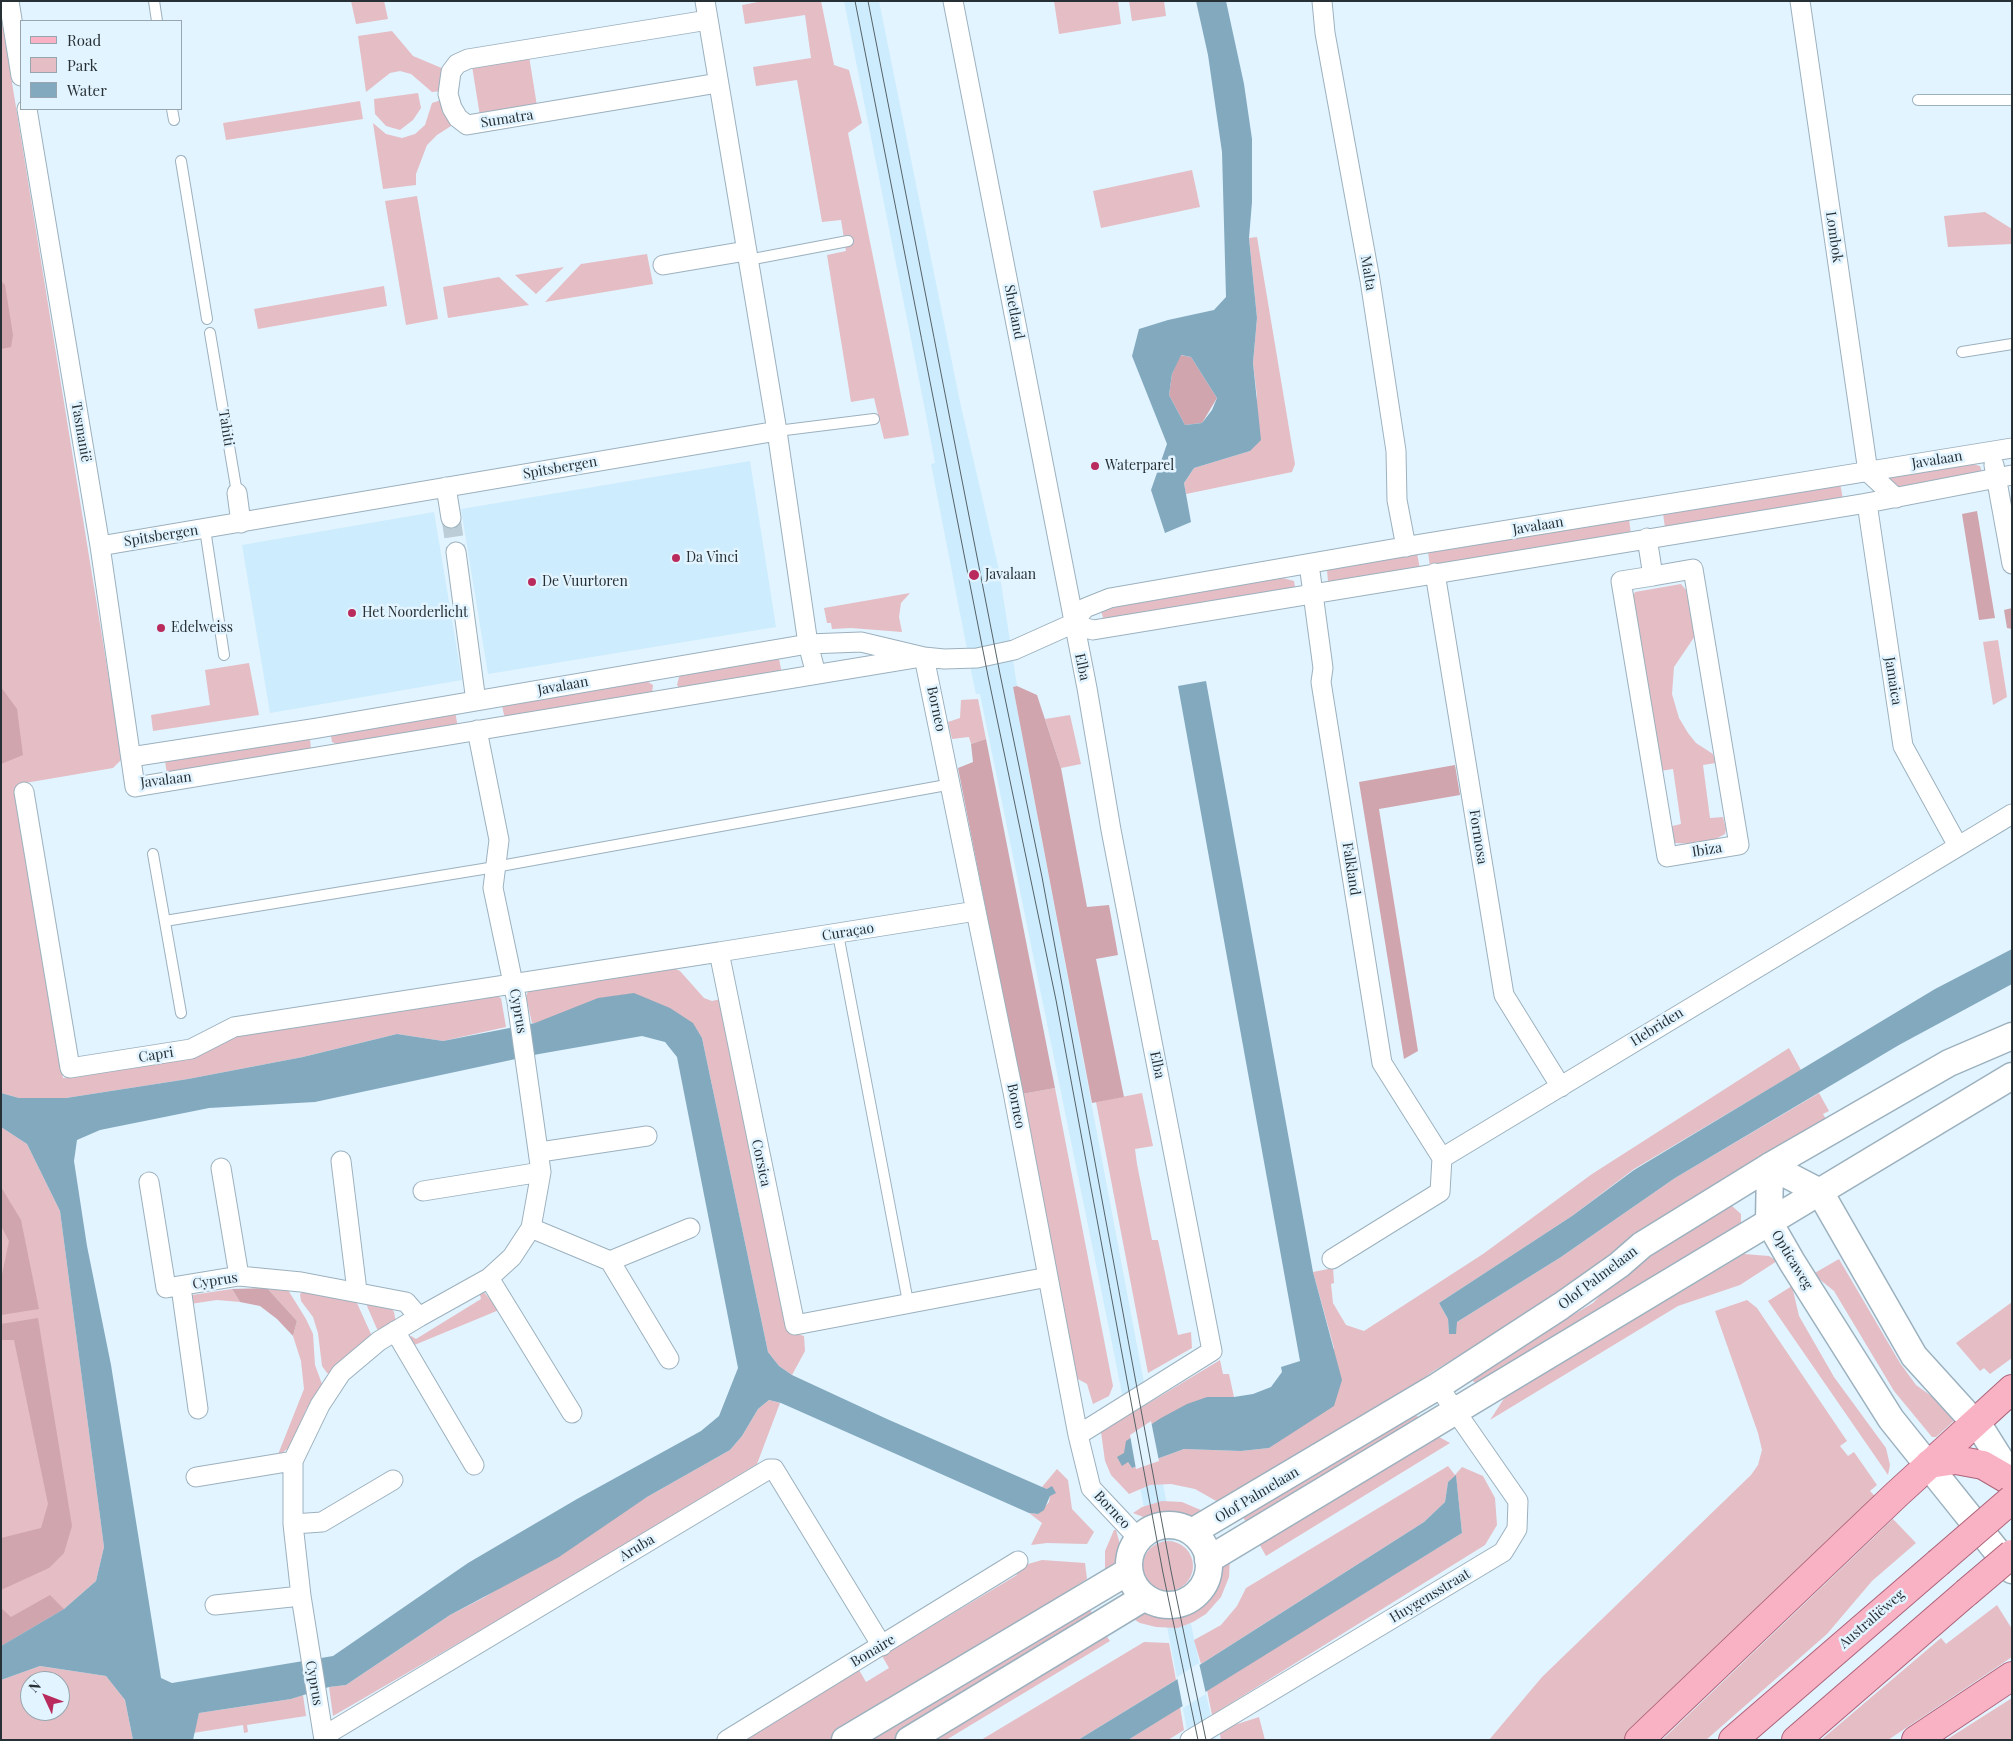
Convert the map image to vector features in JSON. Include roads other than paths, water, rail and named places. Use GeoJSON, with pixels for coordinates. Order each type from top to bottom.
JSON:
{"type":"FeatureCollection","features":[{"type":"Feature","properties":{"kind":"main road"},"geometry":{"type":"LineString","coordinates":[[1639,1740],[1929,1464],[2012,1389]]}},
{"type":"Feature","properties":{"kind":"main road"},"geometry":{"type":"LineString","coordinates":[[1929,1464],[1956,1460],[1982,1465],[2012,1482]]}},
{"type":"Feature","properties":{"kind":"main road","name":"Australiëweg"},"geometry":{"type":"LineString","coordinates":[[1733,1740],[2012,1499]]}},
{"type":"Feature","properties":{"kind":"main road"},"geometry":{"type":"LineString","coordinates":[[1796,1740],[2012,1554]]}},
{"type":"Feature","properties":{"kind":"main road"},"geometry":{"type":"LineString","coordinates":[[1916,1740],[2012,1676]]}},
{"type":"Feature","properties":{"kind":"street"},"geometry":{"type":"LineString","coordinates":[[9,1],[20,70]]}},
{"type":"Feature","properties":{"kind":"street","name":"Shetland"},"geometry":{"type":"LineString","coordinates":[[953,1],[1067,585],[1072,624]]}},
{"type":"Feature","properties":{"kind":"street","name":"Malta"},"geometry":{"type":"LineString","coordinates":[[1322,1],[1325,33],[1370,280],[1396,451],[1397,500],[1406,547]]}},
{"type":"Feature","properties":{"kind":"street","name":"Lombok"},"geometry":{"type":"LineString","coordinates":[[1800,1],[1868,472]]}},
{"type":"Feature","properties":{"kind":"street","name":"Sumatra"},"geometry":{"type":"LineString","coordinates":[[718,83],[467,125],[458,118],[452,108],[448,94],[451,72],[457,64],[468,59],[706,10],[777,431]]}},
{"type":"Feature","properties":{"kind":"street","name":"Tasmanië"},"geometry":{"type":"LineString","coordinates":[[27,110],[100,546],[131,757]]}},
{"type":"Feature","properties":{"kind":"street"},"geometry":{"type":"LineString","coordinates":[[663,265],[747,255]]}},
{"type":"Feature","properties":{"kind":"street"},"geometry":{"type":"LineString","coordinates":[[777,431],[808,644],[816,674]]}},
{"type":"Feature","properties":{"kind":"street","name":"Spitsbergen"},"geometry":{"type":"LineString","coordinates":[[100,546],[777,431]]}},
{"type":"Feature","properties":{"kind":"street","name":"Javalaan"},"geometry":{"type":"LineString","coordinates":[[924,657],[861,642],[808,644],[318,728],[131,757],[135,787],[924,657],[968,658],[1014,650],[1072,624],[1084,608],[1110,598],[1406,547],[2012,448]]}},
{"type":"Feature","properties":{"kind":"street"},"geometry":{"type":"LineString","coordinates":[[1992,451],[2004,477],[2012,564]]}},
{"type":"Feature","properties":{"kind":"street"},"geometry":{"type":"LineString","coordinates":[[1868,472],[1896,498]]}},
{"type":"Feature","properties":{"kind":"street","name":"Javalaan"},"geometry":{"type":"LineString","coordinates":[[1072,624],[1093,630],[1312,592],[1867,503],[2004,477]]}},
{"type":"Feature","properties":{"kind":"street"},"geometry":{"type":"LineString","coordinates":[[446,488],[451,518]]}},
{"type":"Feature","properties":{"kind":"street","name":"Tahiti"},"geometry":{"type":"LineString","coordinates":[[236,493],[242,523]]}},
{"type":"Feature","properties":{"kind":"street","name":"Jamaica"},"geometry":{"type":"LineString","coordinates":[[1867,503],[1903,746],[1958,846]]}},
{"type":"Feature","properties":{"kind":"street"},"geometry":{"type":"LineString","coordinates":[[1647,538],[1653,576]]}},
{"type":"Feature","properties":{"kind":"street"},"geometry":{"type":"LineString","coordinates":[[456,552],[475,694],[473,701]]}},
{"type":"Feature","properties":{"kind":"street","name":"Falkland"},"geometry":{"type":"LineString","coordinates":[[1309,564],[1323,668],[1321,682],[1382,1063],[1442,1158]]}},
{"type":"Feature","properties":{"kind":"street","name":"Ibiza"},"geometry":{"type":"LineString","coordinates":[[1693,569],[1740,845],[1667,857],[1621,582],[1653,576],[1693,569]]}},
{"type":"Feature","properties":{"kind":"street","name":"Formosa"},"geometry":{"type":"LineString","coordinates":[[1434,573],[1504,995],[1561,1087]]}},
{"type":"Feature","properties":{"kind":"street","name":"Elba"},"geometry":{"type":"LineString","coordinates":[[1072,624],[1087,688],[1111,830],[1212,1351],[1078,1435]]}},
{"type":"Feature","properties":{"kind":"street","name":"Borneo"},"geometry":{"type":"LineString","coordinates":[[924,657],[952,784],[1078,1435],[1091,1488],[1139,1539]]}},
{"type":"Feature","properties":{"kind":"street"},"geometry":{"type":"LineString","coordinates":[[660,670],[664,700]]}},
{"type":"Feature","properties":{"kind":"street"},"geometry":{"type":"LineString","coordinates":[[318,728],[322,756]]}},
{"type":"Feature","properties":{"kind":"street","name":"Cyprus"},"geometry":{"type":"LineString","coordinates":[[324,1738],[307,1644],[301,1596],[293,1524],[293,1461],[320,1405],[341,1373],[364,1352],[395,1331],[489,1278],[512,1257],[531,1228],[541,1172],[540,1152],[514,982],[493,888],[499,840],[477,730]]}},
{"type":"Feature","properties":{"kind":"street","name":"Capri"},"geometry":{"type":"LineString","coordinates":[[24,792],[70,1068],[190,1049],[234,1027],[514,982]]}},
{"type":"Feature","properties":{"kind":"street","name":"Hebriden"},"geometry":{"type":"LineString","coordinates":[[1442,1158],[2012,814]]}},
{"type":"Feature","properties":{"kind":"street","name":"Curaçao"},"geometry":{"type":"LineString","coordinates":[[719,952],[976,911]]}},
{"type":"Feature","properties":{"kind":"street"},"geometry":{"type":"LineString","coordinates":[[514,982],[719,952]]}},
{"type":"Feature","properties":{"kind":"street","name":"Corsica"},"geometry":{"type":"LineString","coordinates":[[719,952],[795,1325],[908,1302],[1048,1277]]}},
{"type":"Feature","properties":{"kind":"street","name":"Olof Palmelaan"},"geometry":{"type":"LineString","coordinates":[[1192,1532],[1438,1386],[1561,1306],[1620,1265],[1642,1245],[1770,1166],[1949,1063],[2012,1036]]}},
{"type":"Feature","properties":{"kind":"street"},"geometry":{"type":"LineString","coordinates":[[1208,1560],[2012,1076]]}},
{"type":"Feature","properties":{"kind":"street"},"geometry":{"type":"LineString","coordinates":[[540,1152],[647,1136]]}},
{"type":"Feature","properties":{"kind":"street"},"geometry":{"type":"LineString","coordinates":[[1332,1259],[1440,1192],[1442,1158]]}},
{"type":"Feature","properties":{"kind":"street"},"geometry":{"type":"LineString","coordinates":[[341,1161],[357,1291]]}},
{"type":"Feature","properties":{"kind":"street"},"geometry":{"type":"LineString","coordinates":[[1770,1166],[1820,1192],[1914,1356],[1976,1423],[2012,1478]]}},
{"type":"Feature","properties":{"kind":"street","name":"Opticaweg"},"geometry":{"type":"LineString","coordinates":[[1770,1166],[1769,1222],[1792,1262],[1891,1418],[2012,1570]]}},
{"type":"Feature","properties":{"kind":"street"},"geometry":{"type":"LineString","coordinates":[[221,1168],[239,1276]]}},
{"type":"Feature","properties":{"kind":"street"},"geometry":{"type":"LineString","coordinates":[[423,1192],[541,1172]]}},
{"type":"Feature","properties":{"kind":"street","name":"Cyprus"},"geometry":{"type":"LineString","coordinates":[[149,1182],[166,1288],[239,1276],[300,1282],[357,1291],[406,1302],[419,1317]]}},
{"type":"Feature","properties":{"kind":"street"},"geometry":{"type":"LineString","coordinates":[[531,1228],[610,1261],[669,1359]]}},
{"type":"Feature","properties":{"kind":"street"},"geometry":{"type":"LineString","coordinates":[[610,1261],[690,1228]]}},
{"type":"Feature","properties":{"kind":"street"},"geometry":{"type":"LineString","coordinates":[[489,1278],[572,1413]]}},
{"type":"Feature","properties":{"kind":"street","name":"Cyprus"},"geometry":{"type":"LineString","coordinates":[[181,1287],[198,1409]]}},
{"type":"Feature","properties":{"kind":"street"},"geometry":{"type":"LineString","coordinates":[[395,1331],[474,1465]]}},
{"type":"Feature","properties":{"kind":"street","name":"Huygensstraat"},"geometry":{"type":"LineString","coordinates":[[1190,1740],[1503,1552],[1517,1529],[1518,1501],[1438,1386]]}},
{"type":"Feature","properties":{"kind":"street"},"geometry":{"type":"LineString","coordinates":[[196,1477],[293,1461]]}},
{"type":"Feature","properties":{"kind":"street","name":"Aruba"},"geometry":{"type":"LineString","coordinates":[[324,1738],[769,1469],[774,1469],[882,1646]]}},
{"type":"Feature","properties":{"kind":"street"},"geometry":{"type":"LineString","coordinates":[[293,1524],[322,1522],[393,1480]]}},
{"type":"Feature","properties":{"kind":"street"},"geometry":{"type":"LineString","coordinates":[[1174,1525],[1192,1532],[1203,1545],[1208,1560],[1208,1570],[1203,1584],[1193,1596],[1184,1602],[1164,1604],[1145,1597],[1135,1586],[1130,1571],[1131,1554],[1139,1539],[1155,1528],[1164,1526],[1174,1525]]}},
{"type":"Feature","properties":{"kind":"street","name":"Bonaire"},"geometry":{"type":"LineString","coordinates":[[727,1740],[1018,1561]]}},
{"type":"Feature","properties":{"kind":"street"},"geometry":{"type":"LineString","coordinates":[[845,1740],[1130,1571]]}},
{"type":"Feature","properties":{"kind":"street"},"geometry":{"type":"LineString","coordinates":[[215,1605],[301,1596]]}},
{"type":"Feature","properties":{"kind":"street"},"geometry":{"type":"LineString","coordinates":[[909,1740],[1145,1597]]}},
{"type":"Feature","properties":{"kind":"lane"},"geometry":{"type":"LineString","coordinates":[[154,1],[157,20]]}},
{"type":"Feature","properties":{"kind":"lane"},"geometry":{"type":"LineString","coordinates":[[1918,100],[2012,100]]}},
{"type":"Feature","properties":{"kind":"lane"},"geometry":{"type":"LineString","coordinates":[[172,110],[174,120]]}},
{"type":"Feature","properties":{"kind":"lane"},"geometry":{"type":"LineString","coordinates":[[181,161],[207,320]]}},
{"type":"Feature","properties":{"kind":"lane"},"geometry":{"type":"LineString","coordinates":[[747,255],[848,241]]}},
{"type":"Feature","properties":{"kind":"lane","name":"Tahiti"},"geometry":{"type":"LineString","coordinates":[[210,333],[236,493]]}},
{"type":"Feature","properties":{"kind":"lane"},"geometry":{"type":"LineString","coordinates":[[1962,352],[2012,344]]}},
{"type":"Feature","properties":{"kind":"lane"},"geometry":{"type":"LineString","coordinates":[[777,431],[874,419]]}},
{"type":"Feature","properties":{"kind":"lane"},"geometry":{"type":"LineString","coordinates":[[205,529],[224,655]]}},
{"type":"Feature","properties":{"kind":"lane"},"geometry":{"type":"LineString","coordinates":[[165,921],[495,867],[952,784]]}},
{"type":"Feature","properties":{"kind":"lane"},"geometry":{"type":"LineString","coordinates":[[154,854],[181,1013]]}},
{"type":"Feature","properties":{"kind":"lane"},"geometry":{"type":"LineString","coordinates":[[838,934],[908,1302]]}},
{"type":"Feature","properties":{"kind":"water"},"geometry":{"type":"Polygon","coordinates":[[[1196,1],[1226,1],[1244,84],[1252,139],[1252,202],[1249,238],[1257,318],[1253,363],[1261,440],[1250,451],[1194,468],[1184,483],[1191,522],[1165,533],[1151,490],[1167,444],[1132,356],[1139,329],[1168,320],[1214,310],[1226,297],[1222,152],[1208,55],[1196,1]],[[1181,355],[1172,374],[1169,395],[1185,425],[1202,423],[1212,410],[1217,398],[1191,357],[1181,355]]]}},
{"type":"Feature","properties":{"kind":"water"},"geometry":{"type":"Polygon","coordinates":[[[1206,681],[1313,1272],[1342,1380],[1334,1406],[1269,1448],[1241,1451],[1184,1449],[1132,1468],[1128,1462],[1122,1466],[1117,1457],[1124,1453],[1126,1441],[1161,1418],[1187,1404],[1207,1397],[1234,1397],[1253,1394],[1271,1387],[1282,1372],[1281,1367],[1300,1361],[1178,686],[1206,681]]]}},
{"type":"Feature","properties":{"kind":"water"},"geometry":{"type":"Polygon","coordinates":[[[2012,949],[2012,984],[1899,1045],[1675,1178],[1561,1257],[1457,1322],[1456,1334],[1449,1334],[1448,1319],[1439,1303],[1572,1216],[1634,1170],[1935,989],[2012,949]]]}},
{"type":"Feature","properties":{"kind":"water"},"geometry":{"type":"Polygon","coordinates":[[[634,993],[670,1008],[693,1023],[702,1038],[768,1352],[779,1366],[792,1375],[1042,1487],[1047,1489],[1052,1486],[1056,1493],[1050,1496],[1044,1510],[1038,1514],[1029,1513],[781,1403],[769,1400],[758,1409],[742,1436],[730,1450],[647,1497],[559,1557],[450,1615],[346,1685],[329,1687],[291,1699],[199,1713],[193,1740],[133,1740],[125,1700],[106,1676],[40,1666],[20,1671],[20,1673],[1,1680],[1,1646],[64,1609],[96,1581],[104,1547],[60,1211],[27,1144],[1,1127],[1,1093],[19,1098],[66,1098],[188,1079],[303,1057],[397,1034],[443,1041],[535,1023],[598,998],[634,993]],[[642,1036],[539,1054],[315,1102],[209,1108],[100,1130],[77,1140],[74,1161],[87,1246],[111,1365],[161,1678],[172,1683],[333,1656],[468,1563],[577,1499],[701,1431],[719,1416],[738,1368],[677,1057],[665,1042],[642,1036]]]}},
{"type":"Feature","properties":{"kind":"water"},"geometry":{"type":"Polygon","coordinates":[[[1456,1475],[1462,1533],[1128,1740],[1078,1740],[1424,1522],[1445,1502],[1448,1482],[1456,1475]]]}},
{"type":"Feature","properties":{"kind":"tunnel"},"geometry":{"type":"LineString","coordinates":[[451,518],[456,552]]}},
{"type":"Feature","properties":{"kind":"tram line"},"geometry":{"type":"LineString","coordinates":[[855,1],[988,676],[1056,1000],[1163,1573],[1198,1740]]}},
{"type":"Feature","properties":{"kind":"tram line"},"geometry":{"type":"LineString","coordinates":[[868,1],[1000,674],[1042,877],[1171,1571],[1206,1740]]}},
{"type":"Feature","properties":{"kind":"place","name":"Waterparel"},"geometry":{"type":"Point","coordinates":[1095,466]}},
{"type":"Feature","properties":{"kind":"place","name":"Da Vinci"},"geometry":{"type":"Point","coordinates":[676,558]}},
{"type":"Feature","properties":{"kind":"place","name":"Javalaan"},"geometry":{"type":"Point","coordinates":[974,575]}},
{"type":"Feature","properties":{"kind":"place","name":"De Vuurtoren"},"geometry":{"type":"Point","coordinates":[532,582]}},
{"type":"Feature","properties":{"kind":"place","name":"Het Noorderlicht"},"geometry":{"type":"Point","coordinates":[352,613]}},
{"type":"Feature","properties":{"kind":"place","name":"Edelweiss"},"geometry":{"type":"Point","coordinates":[161,628]}}]}
